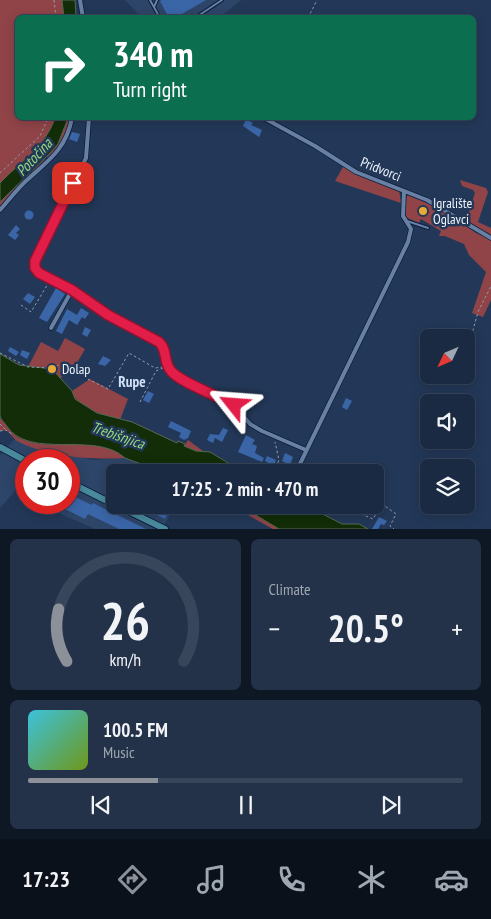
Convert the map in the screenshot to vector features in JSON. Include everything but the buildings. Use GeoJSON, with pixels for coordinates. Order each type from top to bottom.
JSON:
{"type":"FeatureCollection","features":[{"type":"Feature","properties":{"kind":"main road"},"geometry":{"type":"LineString","coordinates":[[0,447],[15,455]]}},
{"type":"Feature","properties":{"kind":"main road"},"geometry":{"type":"LineString","coordinates":[[80,488],[106,500]]}},
{"type":"Feature","properties":{"kind":"main road"},"geometry":{"type":"LineString","coordinates":[[134,514],[165,529]]}},
{"type":"Feature","properties":{"kind":"street"},"geometry":{"type":"LineString","coordinates":[[80,0],[82,15]]}},
{"type":"Feature","properties":{"kind":"street"},"geometry":{"type":"LineString","coordinates":[[0,210],[61,147],[71,120]]}},
{"type":"Feature","properties":{"kind":"street"},"geometry":{"type":"LineString","coordinates":[[89,120],[86,158],[35,261],[35,268],[39,273],[72,290],[99,310],[159,342],[165,351],[168,367],[176,376],[234,405],[250,424],[274,437],[306,450]]}},
{"type":"Feature","properties":{"kind":"street","name":"Pridvorci"},"geometry":{"type":"LineString","coordinates":[[268,120],[316,146],[356,172],[452,213],[478,232],[491,238]]}},
{"type":"Feature","properties":{"kind":"street"},"geometry":{"type":"LineString","coordinates":[[300,464],[408,242],[411,229],[403,216],[404,191]]}},
{"type":"Feature","properties":{"kind":"street"},"geometry":{"type":"LineString","coordinates":[[50,328],[72,290]]}},
{"type":"Feature","properties":{"kind":"lane"},"geometry":{"type":"LineString","coordinates":[[150,0],[158,15]]}},
{"type":"Feature","properties":{"kind":"lane"},"geometry":{"type":"LineString","coordinates":[[154,7],[158,0]]}},
{"type":"Feature","properties":{"kind":"lane"},"geometry":{"type":"LineString","coordinates":[[200,15],[222,0]]}},
{"type":"Feature","properties":{"kind":"lane"},"geometry":{"type":"LineString","coordinates":[[403,216],[408,222],[428,228]]}},
{"type":"Feature","properties":{"kind":"path"},"geometry":{"type":"LineString","coordinates":[[54,0],[56,15]]}},
{"type":"Feature","properties":{"kind":"path"},"geometry":{"type":"LineString","coordinates":[[310,15],[317,0]]}},
{"type":"Feature","properties":{"kind":"path"},"geometry":{"type":"LineString","coordinates":[[0,173],[40,136],[47,120]]}},
{"type":"Feature","properties":{"kind":"path"},"geometry":{"type":"LineString","coordinates":[[21,305],[31,312],[51,279]]}},
{"type":"Feature","properties":{"kind":"path"},"geometry":{"type":"LineString","coordinates":[[473,329],[478,312],[491,286]]}},
{"type":"Feature","properties":{"kind":"path"},"geometry":{"type":"LineString","coordinates":[[0,353],[28,367],[44,366],[52,368],[59,365],[108,389],[129,352],[155,368],[168,367]]}},
{"type":"Feature","properties":{"kind":"path"},"geometry":{"type":"LineString","coordinates":[[140,402],[156,371],[168,367]]}},
{"type":"Feature","properties":{"kind":"path"},"geometry":{"type":"LineString","coordinates":[[0,424],[13,435]]}},
{"type":"Feature","properties":{"kind":"path"},"geometry":{"type":"LineString","coordinates":[[0,431],[6,430]]}},
{"type":"Feature","properties":{"kind":"path"},"geometry":{"type":"LineString","coordinates":[[274,437],[278,460],[277,464]]}},
{"type":"Feature","properties":{"kind":"path"},"geometry":{"type":"LineString","coordinates":[[384,505],[396,514],[390,526],[394,529]]}},
{"type":"Feature","properties":{"kind":"path"},"geometry":{"type":"LineString","coordinates":[[362,514],[373,519],[376,514]]}},
{"type":"Feature","properties":{"kind":"shaded area"},"geometry":{"type":"Polygon","coordinates":[[[0,0],[62,0],[64,15],[15,15],[15,120],[54,120],[39,146],[0,183],[0,0]]]}},
{"type":"Feature","properties":{"kind":"shaded area"},"geometry":{"type":"Polygon","coordinates":[[[125,0],[241,0],[223,15],[139,15],[125,0]]]}},
{"type":"Feature","properties":{"kind":"shaded area"},"geometry":{"type":"Polygon","coordinates":[[[67,120],[70,120],[60,146],[49,159],[47,157],[58,144],[67,120]]]}},
{"type":"Feature","properties":{"kind":"shaded area"},"geometry":{"type":"Polygon","coordinates":[[[45,159],[47,161],[26,178],[0,206],[0,202],[45,159]]]}},
{"type":"Feature","properties":{"kind":"shaded area"},"geometry":{"type":"Polygon","coordinates":[[[343,167],[399,190],[401,203],[335,181],[343,167]]]}},
{"type":"Feature","properties":{"kind":"shaded area"},"geometry":{"type":"Polygon","coordinates":[[[460,180],[486,188],[488,192],[478,222],[491,228],[491,237],[470,224],[463,216],[467,217],[475,193],[473,190],[462,186],[460,180]]]}},
{"type":"Feature","properties":{"kind":"shaded area"},"geometry":{"type":"Polygon","coordinates":[[[408,195],[441,209],[476,233],[491,240],[491,300],[483,317],[472,313],[486,272],[469,255],[464,244],[445,236],[439,236],[441,231],[421,219],[419,223],[405,217],[404,200],[408,195]]]}},
{"type":"Feature","properties":{"kind":"shaded area"},"geometry":{"type":"Polygon","coordinates":[[[65,338],[85,349],[73,370],[60,378],[45,367],[28,367],[41,342],[58,351],[65,338]]]}},
{"type":"Feature","properties":{"kind":"shaded area"},"geometry":{"type":"Polygon","coordinates":[[[90,379],[128,399],[120,420],[85,407],[75,397],[72,391],[90,379]]]}},
{"type":"Feature","properties":{"kind":"shaded area"},"geometry":{"type":"Polygon","coordinates":[[[0,418],[19,438],[45,444],[88,444],[101,446],[114,450],[125,458],[80,457],[80,449],[37,449],[17,441],[6,430],[0,431],[0,418]]]}},
{"type":"Feature","properties":{"kind":"shaded area"},"geometry":{"type":"Polygon","coordinates":[[[15,439],[31,447],[41,449],[15,449],[15,491],[0,508],[0,455],[15,439]]]}},
{"type":"Feature","properties":{"kind":"shaded area"},"geometry":{"type":"Polygon","coordinates":[[[188,440],[203,451],[196,451],[184,446],[188,440]]]}},
{"type":"Feature","properties":{"kind":"shaded area"},"geometry":{"type":"Polygon","coordinates":[[[80,457],[93,460],[125,458],[141,464],[106,464],[106,514],[171,514],[162,529],[95,529],[61,514],[80,514],[80,457]]]}},
{"type":"Feature","properties":{"kind":"shaded area"},"geometry":{"type":"Polygon","coordinates":[[[246,514],[254,514],[279,529],[273,529],[246,514]]]}},
{"type":"Feature","properties":{"kind":"water"},"geometry":{"type":"Polygon","coordinates":[[[62,0],[75,0],[76,15],[64,15],[62,0]]]}},
{"type":"Feature","properties":{"kind":"water","name":"Potočina"},"geometry":{"type":"Polygon","coordinates":[[[54,120],[67,120],[58,144],[0,202],[0,183],[32,153],[51,128],[54,120]]]}},
{"type":"Feature","properties":{"kind":"water","name":"Trebišnjica"},"geometry":{"type":"Polygon","coordinates":[[[0,354],[19,365],[52,369],[72,391],[75,399],[97,413],[132,422],[177,443],[178,441],[185,444],[184,446],[196,451],[210,452],[230,464],[141,464],[125,458],[112,450],[97,446],[45,444],[30,441],[16,436],[0,416],[0,354]]]}},
{"type":"Feature","properties":{"kind":"water"},"geometry":{"type":"Polygon","coordinates":[[[254,514],[323,514],[342,524],[359,524],[368,529],[279,529],[254,514]]]}},
{"type":"Feature","properties":{"kind":"place","name":"Igralište Oglavci"},"geometry":{"type":"Point","coordinates":[423,211]}},
{"type":"Feature","properties":{"kind":"place","name":"Dolap"},"geometry":{"type":"Point","coordinates":[52,369]}},
{"type":"Feature","properties":{"kind":"district","name":"Rupe"},"geometry":{"type":"Point","coordinates":[132,381]}},
{"type":"Feature","properties":{"kind":"route"},"geometry":{"type":"LineString","coordinates":[[73,183],[35,261],[35,268],[39,273],[72,290],[99,310],[159,342],[165,351],[168,367],[176,376],[234,405]]}}]}
